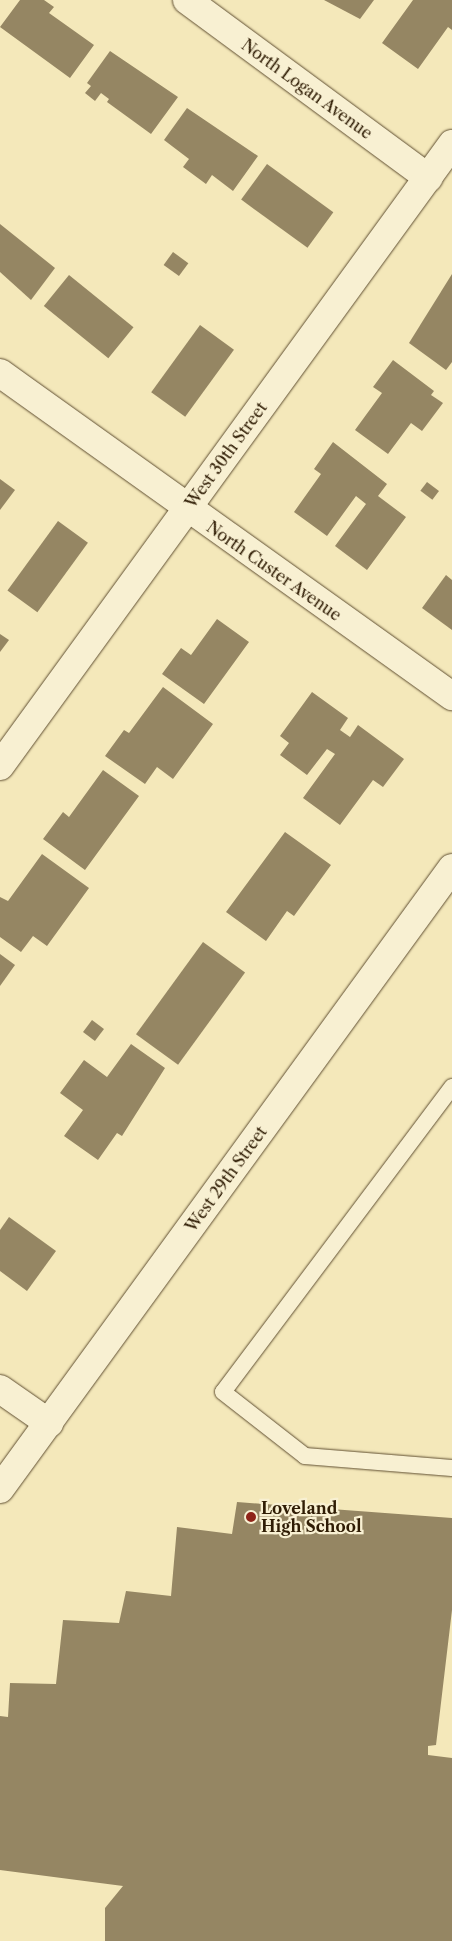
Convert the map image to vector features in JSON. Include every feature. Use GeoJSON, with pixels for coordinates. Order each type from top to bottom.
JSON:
{"type":"FeatureCollection","features":[{"type":"Feature","properties":{"kind":"street","name":"North Logan Avenue"},"geometry":{"type":"LineString","coordinates":[[187,0],[428,178]]}},
{"type":"Feature","properties":{"kind":"street","name":"West 30th Street"},"geometry":{"type":"LineString","coordinates":[[0,766],[452,144]]}},
{"type":"Feature","properties":{"kind":"street","name":"North Custer Avenue"},"geometry":{"type":"LineString","coordinates":[[0,374],[186,510],[452,696]]}},
{"type":"Feature","properties":{"kind":"street","name":"West 29th Street"},"geometry":{"type":"LineString","coordinates":[[0,1489],[452,868]]}},
{"type":"Feature","properties":{"kind":"street"},"geometry":{"type":"LineString","coordinates":[[0,1389],[49,1423]]}},
{"type":"Feature","properties":{"kind":"lane"},"geometry":{"type":"LineString","coordinates":[[452,1087],[223,1392],[305,1456],[452,1468]]}},
{"type":"Feature","properties":{"kind":"building"},"geometry":{"type":"Polygon","coordinates":[[[20,0],[44,0],[54,7],[49,13],[94,45],[70,78],[0,27],[20,0]]]}},
{"type":"Feature","properties":{"kind":"building"},"geometry":{"type":"Polygon","coordinates":[[[324,0],[374,0],[360,19],[324,0]]]}},
{"type":"Feature","properties":{"kind":"building"},"geometry":{"type":"Polygon","coordinates":[[[413,0],[452,0],[452,30],[448,27],[418,69],[382,43],[413,0]]]}},
{"type":"Feature","properties":{"kind":"building"},"geometry":{"type":"Polygon","coordinates":[[[110,51],[178,97],[151,134],[107,102],[109,99],[101,93],[95,101],[85,93],[91,86],[87,83],[110,51]]]}},
{"type":"Feature","properties":{"kind":"building"},"geometry":{"type":"Polygon","coordinates":[[[187,108],[258,156],[233,191],[212,175],[206,184],[183,167],[189,159],[164,140],[187,108]]]}},
{"type":"Feature","properties":{"kind":"building"},"geometry":{"type":"Polygon","coordinates":[[[267,164],[333,212],[307,248],[241,200],[267,164]]]}},
{"type":"Feature","properties":{"kind":"building"},"geometry":{"type":"Polygon","coordinates":[[[0,224],[55,268],[31,300],[0,272],[0,224]]]}},
{"type":"Feature","properties":{"kind":"building"},"geometry":{"type":"Polygon","coordinates":[[[173,252],[188,263],[179,276],[164,265],[173,252]]]}},
{"type":"Feature","properties":{"kind":"building"},"geometry":{"type":"Polygon","coordinates":[[[452,274],[452,362],[446,370],[409,343],[452,274]]]}},
{"type":"Feature","properties":{"kind":"building"},"geometry":{"type":"Polygon","coordinates":[[[69,275],[134,327],[108,358],[44,306],[69,275]]]}},
{"type":"Feature","properties":{"kind":"building"},"geometry":{"type":"Polygon","coordinates":[[[200,325],[234,350],[185,417],[151,392],[200,325]]]}},
{"type":"Feature","properties":{"kind":"building"},"geometry":{"type":"Polygon","coordinates":[[[393,360],[434,391],[431,395],[443,403],[422,431],[411,423],[388,454],[355,430],[382,393],[373,387],[393,360]]]}},
{"type":"Feature","properties":{"kind":"building"},"geometry":{"type":"Polygon","coordinates":[[[333,442],[387,484],[378,496],[406,517],[367,570],[335,546],[366,504],[356,496],[327,536],[294,512],[321,474],[314,469],[333,442]]]}},
{"type":"Feature","properties":{"kind":"building"},"geometry":{"type":"Polygon","coordinates":[[[0,479],[15,490],[0,510],[0,479]]]}},
{"type":"Feature","properties":{"kind":"building"},"geometry":{"type":"Polygon","coordinates":[[[427,482],[439,491],[432,500],[420,491],[427,482]]]}},
{"type":"Feature","properties":{"kind":"building"},"geometry":{"type":"Polygon","coordinates":[[[58,521],[88,543],[37,612],[7,591],[58,521]]]}},
{"type":"Feature","properties":{"kind":"building"},"geometry":{"type":"Polygon","coordinates":[[[446,575],[452,580],[452,630],[422,608],[446,575]]]}},
{"type":"Feature","properties":{"kind":"building"},"geometry":{"type":"Polygon","coordinates":[[[217,619],[249,642],[204,704],[162,674],[181,648],[191,655],[217,619]]]}},
{"type":"Feature","properties":{"kind":"building"},"geometry":{"type":"Polygon","coordinates":[[[0,634],[9,640],[0,652],[0,634]]]}},
{"type":"Feature","properties":{"kind":"building"},"geometry":{"type":"Polygon","coordinates":[[[163,687],[213,724],[173,779],[157,767],[145,784],[105,756],[124,730],[129,733],[163,687]]]}},
{"type":"Feature","properties":{"kind":"building"},"geometry":{"type":"Polygon","coordinates":[[[312,692],[348,718],[340,730],[350,737],[358,725],[404,759],[383,787],[373,780],[340,825],[303,798],[335,754],[327,749],[307,775],[280,755],[289,743],[280,736],[312,692]]]}},
{"type":"Feature","properties":{"kind":"building"},"geometry":{"type":"Polygon","coordinates":[[[103,770],[139,796],[85,870],[43,839],[63,812],[69,817],[103,770]]]}},
{"type":"Feature","properties":{"kind":"building"},"geometry":{"type":"Polygon","coordinates":[[[285,832],[331,865],[294,916],[287,911],[266,941],[226,912],[285,832]]]}},
{"type":"Feature","properties":{"kind":"building"},"geometry":{"type":"Polygon","coordinates":[[[42,854],[89,888],[47,946],[33,936],[21,952],[0,937],[0,897],[8,901],[42,854]]]}},
{"type":"Feature","properties":{"kind":"building"},"geometry":{"type":"Polygon","coordinates":[[[203,942],[245,973],[178,1065],[136,1034],[203,942]]]}},
{"type":"Feature","properties":{"kind":"building"},"geometry":{"type":"Polygon","coordinates":[[[0,954],[15,965],[0,986],[0,954]]]}},
{"type":"Feature","properties":{"kind":"building"},"geometry":{"type":"Polygon","coordinates":[[[92,1020],[104,1029],[95,1041],[83,1032],[92,1020]]]}},
{"type":"Feature","properties":{"kind":"building"},"geometry":{"type":"Polygon","coordinates":[[[131,1044],[165,1068],[122,1136],[117,1133],[98,1160],[64,1136],[83,1110],[60,1093],[84,1060],[107,1077],[131,1044]]]}},
{"type":"Feature","properties":{"kind":"building"},"geometry":{"type":"Polygon","coordinates":[[[9,1217],[56,1251],[27,1291],[0,1271],[0,1230],[9,1217]]]}},
{"type":"Feature","properties":{"kind":"building"},"geometry":{"type":"Polygon","coordinates":[[[237,1502],[452,1518],[452,1610],[436,1745],[428,1746],[428,1755],[452,1758],[452,1941],[105,1941],[105,1908],[123,1886],[0,1870],[0,1716],[8,1717],[10,1683],[56,1684],[63,1620],[119,1623],[126,1591],[171,1596],[177,1527],[232,1534],[237,1502]]]}},
{"type":"Feature","properties":{"kind":"place","name":"Loveland High School"},"geometry":{"type":"Point","coordinates":[251,1517]}}]}
